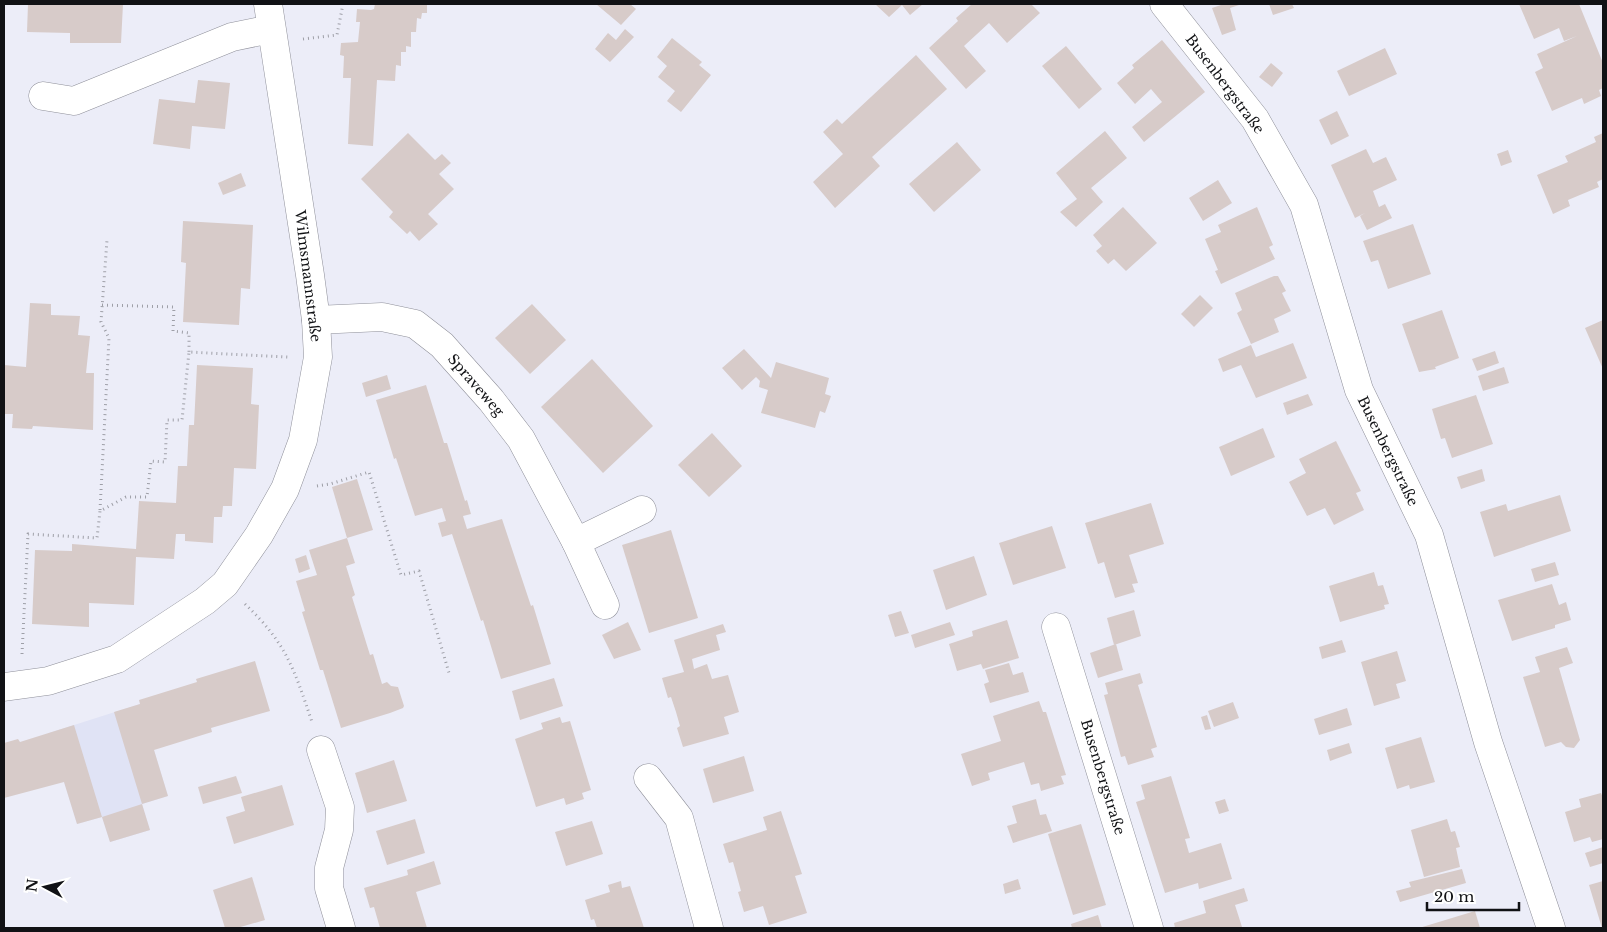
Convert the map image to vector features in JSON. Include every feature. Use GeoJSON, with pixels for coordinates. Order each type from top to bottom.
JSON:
{"type":"FeatureCollection","features":[{"type":"Feature","properties":{"kind":"street","name":"Busenbergstraße"},"geometry":{"type":"LineString","coordinates":[[1164,4],[1255,119],[1304,205],[1359,390],[1429,535],[1488,742],[1551,928]]}},
{"type":"Feature","properties":{"kind":"street","name":"Wilmsmannstraße"},"geometry":{"type":"LineString","coordinates":[[12,686],[48,681],[117,659],[205,601],[225,584],[259,535],[285,490],[303,440],[318,357],[316,320],[269,17],[232,37],[74,100],[43,96]]}},
{"type":"Feature","properties":{"kind":"street","name":"Spraveweg"},"geometry":{"type":"LineString","coordinates":[[316,320],[382,317],[415,324],[442,345],[491,400],[521,439],[576,542],[605,605]]}},
{"type":"Feature","properties":{"kind":"street"},"geometry":{"type":"LineString","coordinates":[[576,542],[642,510]]}},
{"type":"Feature","properties":{"kind":"street","name":"Busenbergstraße"},"geometry":{"type":"LineString","coordinates":[[1056,626],[1149,928]]}},
{"type":"Feature","properties":{"kind":"street"},"geometry":{"type":"LineString","coordinates":[[321,750],[340,807],[339,830],[329,868],[329,888],[341,928]]}},
{"type":"Feature","properties":{"kind":"street"},"geometry":{"type":"LineString","coordinates":[[648,778],[679,818],[709,928]]}},
{"type":"Feature","properties":{"kind":"path"},"geometry":{"type":"LineString","coordinates":[[299,40],[337,35],[343,4]]}},
{"type":"Feature","properties":{"kind":"path"},"geometry":{"type":"LineString","coordinates":[[12,686],[28,534],[97,538],[109,338],[101,322],[107,240]]}},
{"type":"Feature","properties":{"kind":"path"},"geometry":{"type":"LineString","coordinates":[[100,511],[126,497],[148,497],[151,462],[165,462],[167,420],[182,420],[189,333],[173,331],[174,307],[102,305]]}},
{"type":"Feature","properties":{"kind":"path"},"geometry":{"type":"LineString","coordinates":[[188,352],[274,356]]}},
{"type":"Feature","properties":{"kind":"path"},"geometry":{"type":"LineString","coordinates":[[330,484],[369,472],[401,575],[419,570],[449,673]]}},
{"type":"Feature","properties":{"kind":"path"},"geometry":{"type":"LineString","coordinates":[[225,584],[259,617],[287,654],[321,750]]}},
{"type":"Feature","properties":{"kind":"shaded area"},"geometry":{"type":"Polygon","coordinates":[[[140,704],[168,796],[142,804],[150,830],[110,842],[102,817],[77,824],[49,733],[140,704]]]}},
{"type":"Feature","properties":{"kind":"building"},"geometry":{"type":"Polygon","coordinates":[[[28,4],[123,4],[121,43],[70,43],[70,33],[27,32],[28,4]]]}},
{"type":"Feature","properties":{"kind":"building"},"geometry":{"type":"Polygon","coordinates":[[[375,4],[427,4],[427,13],[422,13],[421,19],[417,18],[416,32],[411,32],[411,47],[406,46],[406,52],[401,52],[401,66],[396,65],[395,81],[377,80],[373,146],[348,144],[351,78],[343,78],[344,56],[340,55],[341,43],[358,42],[360,22],[356,22],[357,9],[371,10],[374,9],[375,4]]]}},
{"type":"Feature","properties":{"kind":"building"},"geometry":{"type":"Polygon","coordinates":[[[596,4],[630,4],[636,9],[621,25],[596,4]]]}},
{"type":"Feature","properties":{"kind":"building"},"geometry":{"type":"Polygon","coordinates":[[[875,4],[923,4],[910,15],[902,5],[889,17],[875,4]]]}},
{"type":"Feature","properties":{"kind":"building"},"geometry":{"type":"Polygon","coordinates":[[[972,4],[1031,4],[1040,13],[1007,43],[989,23],[964,46],[986,71],[966,89],[929,48],[958,21],[956,18],[972,4]]]}},
{"type":"Feature","properties":{"kind":"building"},"geometry":{"type":"Polygon","coordinates":[[[1224,4],[1242,4],[1230,8],[1236,30],[1222,35],[1212,8],[1224,4]]]}},
{"type":"Feature","properties":{"kind":"building"},"geometry":{"type":"Polygon","coordinates":[[[1269,4],[1292,4],[1294,8],[1273,15],[1269,4]]]}},
{"type":"Feature","properties":{"kind":"building"},"geometry":{"type":"Polygon","coordinates":[[[1519,4],[1579,4],[1603,63],[1603,88],[1599,90],[1601,96],[1584,104],[1582,98],[1552,111],[1535,72],[1543,68],[1537,54],[1577,36],[1564,41],[1559,28],[1534,39],[1519,4]]]}},
{"type":"Feature","properties":{"kind":"building"},"geometry":{"type":"Polygon","coordinates":[[[625,29],[634,37],[610,62],[595,49],[608,33],[616,40],[625,29]]]}},
{"type":"Feature","properties":{"kind":"building"},"geometry":{"type":"Polygon","coordinates":[[[672,38],[702,62],[699,65],[711,75],[681,112],[667,101],[675,91],[658,77],[667,66],[657,57],[672,38]]]}},
{"type":"Feature","properties":{"kind":"building"},"geometry":{"type":"Polygon","coordinates":[[[1162,40],[1205,92],[1144,142],[1132,127],[1162,102],[1151,89],[1135,104],[1117,83],[1134,68],[1132,65],[1162,40]]]}},
{"type":"Feature","properties":{"kind":"building"},"geometry":{"type":"Polygon","coordinates":[[[1066,46],[1102,89],[1079,109],[1042,66],[1066,46]]]}},
{"type":"Feature","properties":{"kind":"building"},"geometry":{"type":"Polygon","coordinates":[[[1385,48],[1397,74],[1349,96],[1337,71],[1385,48]]]}},
{"type":"Feature","properties":{"kind":"building"},"geometry":{"type":"Polygon","coordinates":[[[916,55],[947,89],[872,157],[880,166],[835,208],[813,182],[843,154],[823,132],[837,119],[842,124],[916,55]]]}},
{"type":"Feature","properties":{"kind":"building"},"geometry":{"type":"Polygon","coordinates":[[[1271,63],[1283,73],[1272,87],[1259,77],[1271,63]]]}},
{"type":"Feature","properties":{"kind":"building"},"geometry":{"type":"Polygon","coordinates":[[[198,80],[230,83],[225,129],[192,126],[190,149],[153,144],[159,99],[195,103],[198,80]]]}},
{"type":"Feature","properties":{"kind":"building"},"geometry":{"type":"Polygon","coordinates":[[[1337,111],[1349,136],[1331,145],[1319,120],[1337,111]]]}},
{"type":"Feature","properties":{"kind":"building"},"geometry":{"type":"Polygon","coordinates":[[[1105,131],[1127,158],[1091,188],[1103,202],[1076,227],[1060,212],[1077,199],[1056,173],[1105,131]]]}},
{"type":"Feature","properties":{"kind":"building"},"geometry":{"type":"Polygon","coordinates":[[[408,133],[435,160],[442,154],[451,163],[439,174],[454,189],[428,214],[438,224],[419,241],[410,231],[407,234],[389,217],[393,212],[361,179],[408,133]]]}},
{"type":"Feature","properties":{"kind":"building"},"geometry":{"type":"Polygon","coordinates":[[[1603,133],[1603,179],[1597,182],[1599,187],[1568,200],[1570,206],[1553,214],[1537,175],[1568,162],[1565,156],[1596,142],[1594,137],[1603,133]]]}},
{"type":"Feature","properties":{"kind":"building"},"geometry":{"type":"Polygon","coordinates":[[[957,142],[981,170],[934,212],[909,184],[957,142]]]}},
{"type":"Feature","properties":{"kind":"building"},"geometry":{"type":"Polygon","coordinates":[[[1366,149],[1373,163],[1386,157],[1397,180],[1373,191],[1379,207],[1385,204],[1392,218],[1367,230],[1360,216],[1365,213],[1355,218],[1331,165],[1366,149]]]}},
{"type":"Feature","properties":{"kind":"building"},"geometry":{"type":"Polygon","coordinates":[[[1508,150],[1512,162],[1501,166],[1497,154],[1508,150]]]}},
{"type":"Feature","properties":{"kind":"building"},"geometry":{"type":"Polygon","coordinates":[[[241,173],[246,186],[223,195],[218,183],[241,173]]]}},
{"type":"Feature","properties":{"kind":"building"},"geometry":{"type":"Polygon","coordinates":[[[1218,180],[1232,203],[1203,221],[1189,198],[1218,180]]]}},
{"type":"Feature","properties":{"kind":"building"},"geometry":{"type":"Polygon","coordinates":[[[1123,207],[1157,243],[1126,271],[1114,259],[1108,264],[1096,251],[1102,246],[1093,235],[1123,207]]]}},
{"type":"Feature","properties":{"kind":"building"},"geometry":{"type":"Polygon","coordinates":[[[1257,207],[1273,245],[1269,247],[1275,259],[1221,284],[1215,271],[1218,270],[1205,239],[1221,232],[1218,225],[1257,207]]]}},
{"type":"Feature","properties":{"kind":"building"},"geometry":{"type":"Polygon","coordinates":[[[183,221],[253,225],[250,289],[241,288],[239,325],[183,322],[186,263],[181,262],[183,221]]]}},
{"type":"Feature","properties":{"kind":"building"},"geometry":{"type":"Polygon","coordinates":[[[1413,224],[1431,274],[1388,289],[1378,260],[1371,262],[1363,241],[1413,224]]]}},
{"type":"Feature","properties":{"kind":"building"},"geometry":{"type":"Polygon","coordinates":[[[1278,276],[1286,291],[1282,293],[1291,311],[1274,319],[1279,332],[1251,344],[1237,313],[1242,310],[1235,293],[1278,276]]]}},
{"type":"Feature","properties":{"kind":"building"},"geometry":{"type":"Polygon","coordinates":[[[1200,295],[1213,308],[1194,327],[1181,314],[1200,295]]]}},
{"type":"Feature","properties":{"kind":"building"},"geometry":{"type":"Polygon","coordinates":[[[30,303],[51,304],[51,315],[80,316],[78,335],[90,336],[86,373],[94,373],[93,430],[33,426],[32,429],[12,428],[13,414],[4,414],[4,365],[26,367],[30,303]]]}},
{"type":"Feature","properties":{"kind":"building"},"geometry":{"type":"Polygon","coordinates":[[[532,304],[566,340],[530,374],[495,338],[532,304]]]}},
{"type":"Feature","properties":{"kind":"building"},"geometry":{"type":"Polygon","coordinates":[[[1442,310],[1459,358],[1435,367],[1436,369],[1419,372],[1402,324],[1442,310]]]}},
{"type":"Feature","properties":{"kind":"building"},"geometry":{"type":"Polygon","coordinates":[[[1603,320],[1603,369],[1585,328],[1603,320]]]}},
{"type":"Feature","properties":{"kind":"building"},"geometry":{"type":"Polygon","coordinates":[[[1293,343],[1307,378],[1256,398],[1241,365],[1223,372],[1218,359],[1251,345],[1256,357],[1293,343]]]}},
{"type":"Feature","properties":{"kind":"building"},"geometry":{"type":"Polygon","coordinates":[[[744,349],[771,378],[776,362],[829,378],[825,394],[831,396],[825,413],[820,411],[815,428],[761,413],[768,390],[759,387],[760,381],[756,377],[742,390],[722,368],[744,349]]]}},
{"type":"Feature","properties":{"kind":"building"},"geometry":{"type":"Polygon","coordinates":[[[1495,351],[1499,363],[1477,371],[1472,359],[1495,351]]]}},
{"type":"Feature","properties":{"kind":"building"},"geometry":{"type":"Polygon","coordinates":[[[592,359],[653,426],[603,473],[541,407],[592,359]]]}},
{"type":"Feature","properties":{"kind":"building"},"geometry":{"type":"Polygon","coordinates":[[[197,365],[253,368],[251,404],[259,405],[256,469],[234,468],[232,506],[223,506],[222,517],[214,517],[213,543],[185,541],[185,534],[176,534],[174,559],[136,557],[134,605],[89,603],[89,627],[32,624],[35,550],[72,551],[72,544],[136,549],[139,501],[176,503],[178,466],[187,466],[189,425],[194,425],[197,365]]]}},
{"type":"Feature","properties":{"kind":"building"},"geometry":{"type":"Polygon","coordinates":[[[1504,367],[1509,383],[1483,391],[1478,376],[1504,367]]]}},
{"type":"Feature","properties":{"kind":"building"},"geometry":{"type":"Polygon","coordinates":[[[387,375],[391,389],[366,397],[362,383],[387,375]]]}},
{"type":"Feature","properties":{"kind":"building"},"geometry":{"type":"Polygon","coordinates":[[[426,385],[444,443],[447,443],[465,501],[467,500],[471,514],[463,516],[467,529],[502,519],[531,606],[533,605],[551,664],[501,679],[483,620],[481,621],[452,534],[442,537],[438,523],[446,521],[442,508],[415,516],[396,458],[394,459],[376,400],[426,385]]]}},
{"type":"Feature","properties":{"kind":"building"},"geometry":{"type":"Polygon","coordinates":[[[1308,394],[1313,405],[1287,415],[1283,403],[1308,394]]]}},
{"type":"Feature","properties":{"kind":"building"},"geometry":{"type":"Polygon","coordinates":[[[1476,395],[1493,444],[1452,458],[1445,438],[1441,439],[1432,409],[1476,395]]]}},
{"type":"Feature","properties":{"kind":"building"},"geometry":{"type":"Polygon","coordinates":[[[1263,428],[1275,457],[1231,476],[1219,447],[1263,428]]]}},
{"type":"Feature","properties":{"kind":"building"},"geometry":{"type":"Polygon","coordinates":[[[712,433],[742,466],[709,497],[678,465],[712,433]]]}},
{"type":"Feature","properties":{"kind":"building"},"geometry":{"type":"Polygon","coordinates":[[[1336,441],[1361,491],[1356,493],[1364,510],[1334,525],[1325,508],[1307,516],[1289,482],[1306,473],[1299,459],[1336,441]]]}},
{"type":"Feature","properties":{"kind":"building"},"geometry":{"type":"Polygon","coordinates":[[[1482,469],[1485,481],[1461,489],[1457,477],[1482,469]]]}},
{"type":"Feature","properties":{"kind":"building"},"geometry":{"type":"Polygon","coordinates":[[[357,479],[373,530],[347,538],[332,487],[357,479]]]}},
{"type":"Feature","properties":{"kind":"building"},"geometry":{"type":"Polygon","coordinates":[[[1560,495],[1571,531],[1494,557],[1480,512],[1506,504],[1508,511],[1560,495]]]}},
{"type":"Feature","properties":{"kind":"building"},"geometry":{"type":"Polygon","coordinates":[[[1151,503],[1164,544],[1129,555],[1138,583],[1132,584],[1135,592],[1115,598],[1104,562],[1098,564],[1085,523],[1151,503]]]}},
{"type":"Feature","properties":{"kind":"building"},"geometry":{"type":"Polygon","coordinates":[[[1052,526],[1066,568],[1013,585],[999,543],[1052,526]]]}},
{"type":"Feature","properties":{"kind":"building"},"geometry":{"type":"Polygon","coordinates":[[[671,530],[698,618],[649,633],[622,545],[671,530]]]}},
{"type":"Feature","properties":{"kind":"building"},"geometry":{"type":"Polygon","coordinates":[[[347,538],[355,563],[346,566],[355,595],[352,597],[370,655],[373,654],[382,684],[387,682],[391,686],[398,687],[404,706],[390,713],[341,728],[302,612],[305,611],[296,581],[317,575],[309,550],[347,538]]]}},
{"type":"Feature","properties":{"kind":"building"},"geometry":{"type":"Polygon","coordinates":[[[306,555],[310,569],[299,573],[295,559],[306,555]]]}},
{"type":"Feature","properties":{"kind":"building"},"geometry":{"type":"Polygon","coordinates":[[[974,556],[987,595],[946,610],[933,570],[974,556]]]}},
{"type":"Feature","properties":{"kind":"building"},"geometry":{"type":"Polygon","coordinates":[[[1555,562],[1559,575],[1535,582],[1531,569],[1555,562]]]}},
{"type":"Feature","properties":{"kind":"building"},"geometry":{"type":"Polygon","coordinates":[[[1374,572],[1378,586],[1383,585],[1389,604],[1384,605],[1385,609],[1340,622],[1329,586],[1374,572]]]}},
{"type":"Feature","properties":{"kind":"building"},"geometry":{"type":"Polygon","coordinates":[[[1552,584],[1559,605],[1566,602],[1571,620],[1555,625],[1555,628],[1512,641],[1498,600],[1552,584]]]}},
{"type":"Feature","properties":{"kind":"building"},"geometry":{"type":"Polygon","coordinates":[[[1134,610],[1141,636],[1114,645],[1107,618],[1134,610]]]}},
{"type":"Feature","properties":{"kind":"building"},"geometry":{"type":"Polygon","coordinates":[[[901,611],[909,633],[895,637],[888,615],[901,611]]]}},
{"type":"Feature","properties":{"kind":"building"},"geometry":{"type":"Polygon","coordinates":[[[1007,620],[1019,658],[983,669],[981,664],[957,671],[949,644],[973,636],[972,631],[1007,620]]]}},
{"type":"Feature","properties":{"kind":"building"},"geometry":{"type":"Polygon","coordinates":[[[628,622],[641,650],[614,659],[602,635],[628,622]]]}},
{"type":"Feature","properties":{"kind":"building"},"geometry":{"type":"Polygon","coordinates":[[[950,622],[955,635],[915,648],[911,635],[950,622]]]}},
{"type":"Feature","properties":{"kind":"building"},"geometry":{"type":"Polygon","coordinates":[[[723,624],[726,632],[716,635],[720,650],[692,659],[694,669],[707,664],[712,679],[728,675],[739,712],[724,717],[729,734],[683,747],[677,728],[680,726],[676,712],[671,697],[668,698],[662,678],[684,672],[674,640],[723,624]]]}},
{"type":"Feature","properties":{"kind":"building"},"geometry":{"type":"Polygon","coordinates":[[[1342,640],[1346,652],[1322,659],[1319,647],[1342,640]]]}},
{"type":"Feature","properties":{"kind":"building"},"geometry":{"type":"Polygon","coordinates":[[[1116,644],[1123,670],[1098,678],[1090,653],[1116,644]]]}},
{"type":"Feature","properties":{"kind":"building"},"geometry":{"type":"Polygon","coordinates":[[[1567,647],[1573,663],[1559,668],[1580,740],[1574,748],[1566,747],[1561,742],[1545,747],[1523,677],[1540,672],[1535,657],[1567,647]]]}},
{"type":"Feature","properties":{"kind":"building"},"geometry":{"type":"Polygon","coordinates":[[[1397,651],[1406,681],[1396,684],[1400,698],[1374,706],[1361,662],[1397,651]]]}},
{"type":"Feature","properties":{"kind":"building"},"geometry":{"type":"Polygon","coordinates":[[[255,661],[270,711],[211,728],[212,732],[154,750],[168,796],[142,804],[114,712],[140,704],[139,700],[197,682],[196,679],[255,661]]]}},
{"type":"Feature","properties":{"kind":"building"},"geometry":{"type":"Polygon","coordinates":[[[1009,663],[1013,675],[1023,672],[1029,692],[990,703],[984,684],[989,682],[985,670],[1009,663]]]}},
{"type":"Feature","properties":{"kind":"building"},"geometry":{"type":"Polygon","coordinates":[[[1140,673],[1143,683],[1138,685],[1157,747],[1151,749],[1154,757],[1128,765],[1125,756],[1121,757],[1104,695],[1108,694],[1105,683],[1140,673]]]}},
{"type":"Feature","properties":{"kind":"building"},"geometry":{"type":"Polygon","coordinates":[[[554,678],[563,706],[520,720],[512,691],[554,678]]]}},
{"type":"Feature","properties":{"kind":"building"},"geometry":{"type":"Polygon","coordinates":[[[1039,701],[1043,712],[1046,712],[1066,775],[1061,776],[1064,784],[1041,791],[1039,783],[1031,785],[1024,762],[988,773],[990,780],[972,786],[961,754],[1001,741],[993,716],[1039,701]]]}},
{"type":"Feature","properties":{"kind":"building"},"geometry":{"type":"Polygon","coordinates":[[[1233,702],[1239,718],[1214,727],[1208,711],[1233,702]]]}},
{"type":"Feature","properties":{"kind":"building"},"geometry":{"type":"Polygon","coordinates":[[[1347,708],[1352,725],[1319,735],[1314,719],[1347,708]]]}},
{"type":"Feature","properties":{"kind":"building"},"geometry":{"type":"Polygon","coordinates":[[[1207,715],[1211,729],[1205,730],[1201,717],[1207,715]]]}},
{"type":"Feature","properties":{"kind":"building"},"geometry":{"type":"Polygon","coordinates":[[[560,717],[562,723],[570,721],[591,790],[582,793],[584,799],[566,805],[564,798],[536,807],[515,739],[543,729],[541,723],[560,717]]]}},
{"type":"Feature","properties":{"kind":"building"},"geometry":{"type":"Polygon","coordinates":[[[74,725],[102,817],[77,824],[64,782],[4,798],[4,743],[18,739],[20,742],[74,725]]]}},
{"type":"Feature","properties":{"kind":"building"},"geometry":{"type":"Polygon","coordinates":[[[1421,737],[1435,782],[1410,789],[1409,785],[1397,789],[1385,748],[1421,737]]]}},
{"type":"Feature","properties":{"kind":"building"},"geometry":{"type":"Polygon","coordinates":[[[1349,743],[1352,753],[1330,761],[1327,750],[1349,743]]]}},
{"type":"Feature","properties":{"kind":"building"},"geometry":{"type":"Polygon","coordinates":[[[744,756],[754,791],[713,803],[703,769],[744,756]]]}},
{"type":"Feature","properties":{"kind":"building"},"geometry":{"type":"Polygon","coordinates":[[[394,760],[407,801],[367,813],[355,773],[394,760]]]}},
{"type":"Feature","properties":{"kind":"building"},"geometry":{"type":"Polygon","coordinates":[[[236,776],[242,793],[203,804],[198,787],[236,776]]]}},
{"type":"Feature","properties":{"kind":"building"},"geometry":{"type":"Polygon","coordinates":[[[1171,776],[1190,838],[1185,839],[1189,853],[1221,843],[1232,879],[1199,889],[1198,883],[1165,893],[1136,802],[1145,799],[1141,785],[1171,776]]]}},
{"type":"Feature","properties":{"kind":"building"},"geometry":{"type":"Polygon","coordinates":[[[282,785],[294,825],[234,844],[226,817],[245,811],[241,797],[282,785]]]}},
{"type":"Feature","properties":{"kind":"building"},"geometry":{"type":"Polygon","coordinates":[[[1601,793],[1603,798],[1603,839],[1592,842],[1590,837],[1574,842],[1565,812],[1581,807],[1579,799],[1601,793]]]}},
{"type":"Feature","properties":{"kind":"building"},"geometry":{"type":"Polygon","coordinates":[[[1036,799],[1040,815],[1046,814],[1052,831],[1013,843],[1007,826],[1017,823],[1012,806],[1036,799]]]}},
{"type":"Feature","properties":{"kind":"building"},"geometry":{"type":"Polygon","coordinates":[[[1225,799],[1229,811],[1219,814],[1215,802],[1225,799]]]}},
{"type":"Feature","properties":{"kind":"building"},"geometry":{"type":"Polygon","coordinates":[[[142,804],[150,830],[110,842],[102,817],[142,804]]]}},
{"type":"Feature","properties":{"kind":"building"},"geometry":{"type":"Polygon","coordinates":[[[781,811],[802,874],[795,876],[807,913],[769,925],[763,906],[744,912],[738,892],[741,891],[733,862],[729,863],[723,844],[767,830],[763,817],[781,811]]]}},
{"type":"Feature","properties":{"kind":"building"},"geometry":{"type":"Polygon","coordinates":[[[415,819],[425,853],[387,865],[376,831],[415,819]]]}},
{"type":"Feature","properties":{"kind":"building"},"geometry":{"type":"Polygon","coordinates":[[[1447,819],[1451,832],[1455,831],[1460,847],[1456,848],[1460,867],[1424,877],[1411,830],[1447,819]]]}},
{"type":"Feature","properties":{"kind":"building"},"geometry":{"type":"Polygon","coordinates":[[[592,821],[603,854],[566,866],[555,832],[592,821]]]}},
{"type":"Feature","properties":{"kind":"building"},"geometry":{"type":"Polygon","coordinates":[[[1081,824],[1106,905],[1073,915],[1048,834],[1081,824]]]}},
{"type":"Feature","properties":{"kind":"building"},"geometry":{"type":"Polygon","coordinates":[[[1603,847],[1603,863],[1590,867],[1585,853],[1603,847]]]}},
{"type":"Feature","properties":{"kind":"building"},"geometry":{"type":"Polygon","coordinates":[[[434,861],[441,884],[416,892],[427,928],[380,928],[374,907],[370,908],[364,888],[408,875],[407,870],[434,861]]]}},
{"type":"Feature","properties":{"kind":"building"},"geometry":{"type":"Polygon","coordinates":[[[1462,869],[1466,883],[1400,902],[1396,891],[1411,887],[1409,882],[1462,869]]]}},
{"type":"Feature","properties":{"kind":"building"},"geometry":{"type":"Polygon","coordinates":[[[252,877],[265,920],[237,928],[225,928],[213,890],[252,877]]]}},
{"type":"Feature","properties":{"kind":"building"},"geometry":{"type":"Polygon","coordinates":[[[1018,879],[1021,889],[1005,894],[1003,884],[1018,879]]]}},
{"type":"Feature","properties":{"kind":"building"},"geometry":{"type":"Polygon","coordinates":[[[621,881],[622,888],[630,886],[644,928],[597,928],[594,919],[591,920],[585,900],[610,892],[608,885],[621,881]]]}},
{"type":"Feature","properties":{"kind":"building"},"geometry":{"type":"Polygon","coordinates":[[[1603,881],[1603,928],[1602,928],[1589,885],[1603,881]]]}},
{"type":"Feature","properties":{"kind":"building"},"geometry":{"type":"Polygon","coordinates":[[[1244,888],[1248,901],[1235,905],[1242,927],[1175,928],[1174,923],[1206,913],[1203,901],[1244,888]]]}},
{"type":"Feature","properties":{"kind":"building"},"geometry":{"type":"Polygon","coordinates":[[[1475,911],[1480,928],[1419,928],[1475,911]]]}},
{"type":"Feature","properties":{"kind":"building"},"geometry":{"type":"Polygon","coordinates":[[[1098,915],[1102,928],[1072,928],[1071,924],[1098,915]]]}}]}
